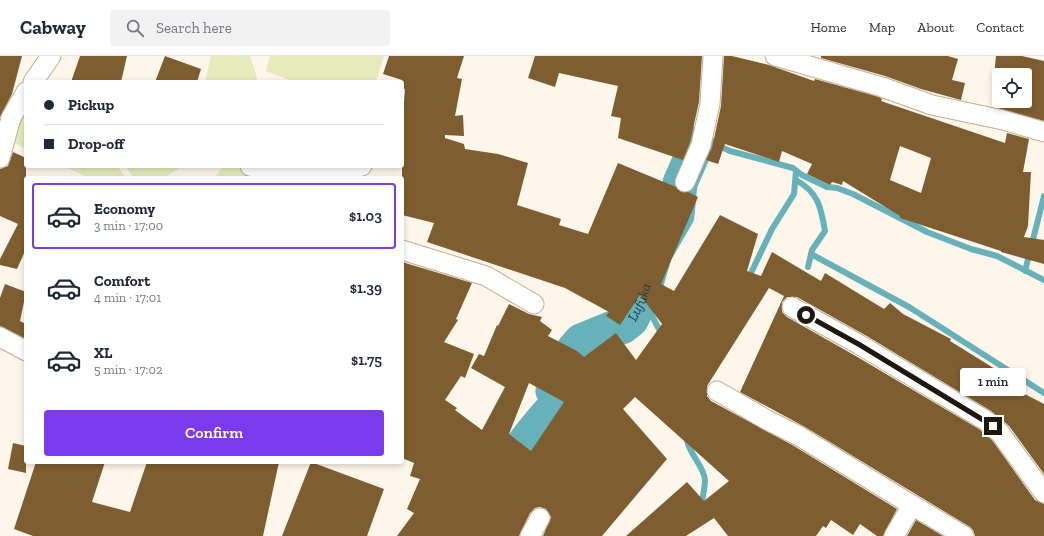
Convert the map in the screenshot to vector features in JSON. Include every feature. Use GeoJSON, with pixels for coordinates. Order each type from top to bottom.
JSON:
{"type":"FeatureCollection","features":[{"type":"Feature","properties":{"kind":"street"},"geometry":{"type":"LineString","coordinates":[[36,80],[51,56]]}},
{"type":"Feature","properties":{"kind":"street"},"geometry":{"type":"LineString","coordinates":[[685,182],[701,145],[710,104],[712,56]]}},
{"type":"Feature","properties":{"kind":"street"},"geometry":{"type":"LineString","coordinates":[[775,56],[882,87],[932,105],[1003,120],[1044,132]]}},
{"type":"Feature","properties":{"kind":"street"},"geometry":{"type":"LineString","coordinates":[[0,158],[11,118],[24,98]]}},
{"type":"Feature","properties":{"kind":"street"},"geometry":{"type":"LineString","coordinates":[[258,168],[289,176]]}},
{"type":"Feature","properties":{"kind":"street"},"geometry":{"type":"LineString","coordinates":[[297,176],[315,172],[339,172],[354,168]]}},
{"type":"Feature","properties":{"kind":"street"},"geometry":{"type":"LineString","coordinates":[[404,251],[486,276],[534,304]]}},
{"type":"Feature","properties":{"kind":"street"},"geometry":{"type":"LineString","coordinates":[[792,307],[860,345],[985,420],[1000,433],[1044,493]]}},
{"type":"Feature","properties":{"kind":"street"},"geometry":{"type":"LineString","coordinates":[[0,337],[24,350]]}},
{"type":"Feature","properties":{"kind":"street"},"geometry":{"type":"LineString","coordinates":[[717,391],[767,420],[799,436],[964,536]]}},
{"type":"Feature","properties":{"kind":"street"},"geometry":{"type":"LineString","coordinates":[[894,536],[912,505]]}},
{"type":"Feature","properties":{"kind":"street"},"geometry":{"type":"LineString","coordinates":[[530,536],[540,518]]}},
{"type":"Feature","properties":{"kind":"green space"},"geometry":{"type":"Polygon","coordinates":[[[211,56],[250,56],[257,78],[257,80],[205,80],[211,56]]]}},
{"type":"Feature","properties":{"kind":"green space"},"geometry":{"type":"Polygon","coordinates":[[[270,56],[384,56],[377,80],[289,80],[266,71],[270,56]]]}},
{"type":"Feature","properties":{"kind":"green space"},"geometry":{"type":"Polygon","coordinates":[[[24,110],[24,148],[10,141],[24,110]]]}},
{"type":"Feature","properties":{"kind":"green space"},"geometry":{"type":"Polygon","coordinates":[[[67,168],[118,168],[124,176],[85,176],[67,168]]]}},
{"type":"Feature","properties":{"kind":"green space"},"geometry":{"type":"Polygon","coordinates":[[[126,168],[179,168],[167,176],[132,176],[126,168]]]}},
{"type":"Feature","properties":{"kind":"green space"},"geometry":{"type":"Polygon","coordinates":[[[222,168],[237,168],[274,176],[216,176],[222,168]]]}},
{"type":"Feature","properties":{"kind":"building"},"geometry":{"type":"Polygon","coordinates":[[[0,56],[22,56],[12,94],[0,117],[0,56]]]}},
{"type":"Feature","properties":{"kind":"building"},"geometry":{"type":"Polygon","coordinates":[[[80,56],[127,56],[121,80],[72,80],[80,56]]]}},
{"type":"Feature","properties":{"kind":"building"},"geometry":{"type":"Polygon","coordinates":[[[165,56],[201,69],[198,80],[156,80],[165,56]]]}},
{"type":"Feature","properties":{"kind":"building"},"geometry":{"type":"Polygon","coordinates":[[[389,56],[464,56],[457,78],[462,79],[455,116],[463,115],[464,136],[445,135],[445,138],[464,144],[465,149],[498,154],[528,163],[517,205],[561,219],[559,225],[588,234],[618,163],[676,187],[681,192],[688,192],[698,197],[661,284],[674,291],[720,215],[758,234],[747,271],[761,276],[772,252],[821,281],[825,273],[884,309],[890,303],[903,314],[951,339],[950,341],[1016,382],[1013,388],[1044,404],[1044,474],[1009,426],[991,411],[865,335],[797,297],[787,297],[782,302],[782,312],[787,317],[979,429],[992,440],[1035,500],[1044,504],[1044,536],[975,536],[970,527],[805,427],[740,392],[784,296],[769,288],[707,386],[707,396],[711,401],[794,446],[897,509],[883,536],[877,536],[860,524],[853,535],[831,520],[826,528],[823,526],[816,536],[728,536],[714,518],[686,536],[626,536],[687,482],[704,501],[729,481],[635,397],[623,409],[667,459],[602,536],[543,536],[551,517],[546,509],[540,507],[535,508],[530,513],[519,536],[397,536],[414,513],[407,509],[420,479],[410,476],[414,463],[404,459],[404,263],[472,283],[456,319],[458,320],[444,342],[474,354],[465,378],[461,376],[445,400],[457,408],[455,410],[482,430],[505,387],[471,368],[479,354],[484,356],[497,325],[498,326],[509,304],[529,314],[542,317],[540,321],[552,330],[548,336],[577,351],[584,357],[616,333],[636,360],[662,324],[640,295],[620,325],[606,316],[609,312],[565,288],[427,242],[434,223],[404,216],[404,176],[402,176],[402,168],[404,168],[405,89],[404,80],[383,74],[389,56]],[[529,383],[509,434],[531,451],[564,402],[529,383]]]}},
{"type":"Feature","properties":{"kind":"building"},"geometry":{"type":"Polygon","coordinates":[[[535,56],[702,56],[699,102],[690,142],[683,160],[618,138],[621,118],[611,116],[618,86],[559,73],[555,87],[528,78],[535,56]]]}},
{"type":"Feature","properties":{"kind":"building"},"geometry":{"type":"Polygon","coordinates":[[[724,56],[732,56],[769,65],[814,81],[815,79],[879,97],[882,99],[881,101],[1005,143],[1007,133],[1029,139],[1023,172],[1031,172],[1028,226],[1024,237],[1044,240],[1044,264],[1001,252],[900,218],[900,216],[843,181],[842,185],[832,182],[830,185],[807,174],[812,164],[782,151],[779,162],[725,144],[718,164],[706,160],[712,148],[721,106],[724,56]],[[900,146],[890,180],[921,193],[931,158],[900,146]]]}},
{"type":"Feature","properties":{"kind":"building"},"geometry":{"type":"Polygon","coordinates":[[[821,56],[948,56],[958,59],[952,80],[965,83],[961,100],[821,58],[821,56]]]}},
{"type":"Feature","properties":{"kind":"building"},"geometry":{"type":"Polygon","coordinates":[[[996,56],[1022,56],[1044,61],[1044,121],[998,108],[1032,108],[1032,68],[995,68],[996,56]]]}},
{"type":"Feature","properties":{"kind":"building"},"geometry":{"type":"Polygon","coordinates":[[[13,152],[24,157],[26,176],[24,176],[24,253],[17,269],[0,265],[0,259],[18,224],[0,216],[0,169],[8,166],[13,152]]]}},
{"type":"Feature","properties":{"kind":"building"},"geometry":{"type":"Polygon","coordinates":[[[5,284],[24,291],[24,302],[20,321],[24,323],[24,338],[0,326],[0,298],[5,284]]]}},
{"type":"Feature","properties":{"kind":"building"},"geometry":{"type":"Polygon","coordinates":[[[13,443],[24,446],[24,464],[26,464],[26,473],[8,469],[13,443]]]}},
{"type":"Feature","properties":{"kind":"building"},"geometry":{"type":"Polygon","coordinates":[[[35,464],[104,464],[92,502],[130,512],[146,464],[279,464],[263,536],[33,536],[14,529],[35,464]]]}},
{"type":"Feature","properties":{"kind":"building"},"geometry":{"type":"Polygon","coordinates":[[[310,464],[316,464],[384,489],[367,536],[282,536],[310,464]]]}},
{"type":"Feature","properties":{"kind":"building"},"geometry":{"type":"Polygon","coordinates":[[[916,520],[943,536],[907,536],[916,520]]]}},
{"type":"Feature","properties":{"kind":"waterway"},"geometry":{"type":"LineString","coordinates":[[706,140],[730,151],[793,168],[802,175],[827,187],[837,188],[853,194],[927,232],[971,249],[997,256],[1044,280]]}},
{"type":"Feature","properties":{"kind":"waterway","name":"Lufuka"},"geometry":{"type":"LineString","coordinates":[[500,486],[502,478],[515,456],[558,403],[558,398],[553,391],[574,349],[581,341],[613,328],[622,327],[631,320],[641,300],[655,253],[677,215],[680,183],[697,144]]}},
{"type":"Feature","properties":{"kind":"waterway"},"geometry":{"type":"LineString","coordinates":[[751,273],[772,229],[794,194],[796,171]]}},
{"type":"Feature","properties":{"kind":"waterway"},"geometry":{"type":"LineString","coordinates":[[796,180],[810,190],[818,202],[825,231],[812,250],[808,267]]}},
{"type":"Feature","properties":{"kind":"waterway"},"geometry":{"type":"LineString","coordinates":[[1025,271],[1044,196]]}},
{"type":"Feature","properties":{"kind":"waterway"},"geometry":{"type":"LineString","coordinates":[[811,254],[909,307],[1044,393]]}},
{"type":"Feature","properties":{"kind":"waterway"},"geometry":{"type":"LineString","coordinates":[[639,305],[650,312],[662,335]]}},
{"type":"Feature","properties":{"kind":"waterway"},"geometry":{"type":"LineString","coordinates":[[689,437],[687,440],[688,445],[704,475],[705,483],[702,502],[704,506]]}},
{"type":"Feature","properties":{"kind":"route"},"geometry":{"type":"LineString","coordinates":[[806,315],[860,345],[993,426]]}}]}
